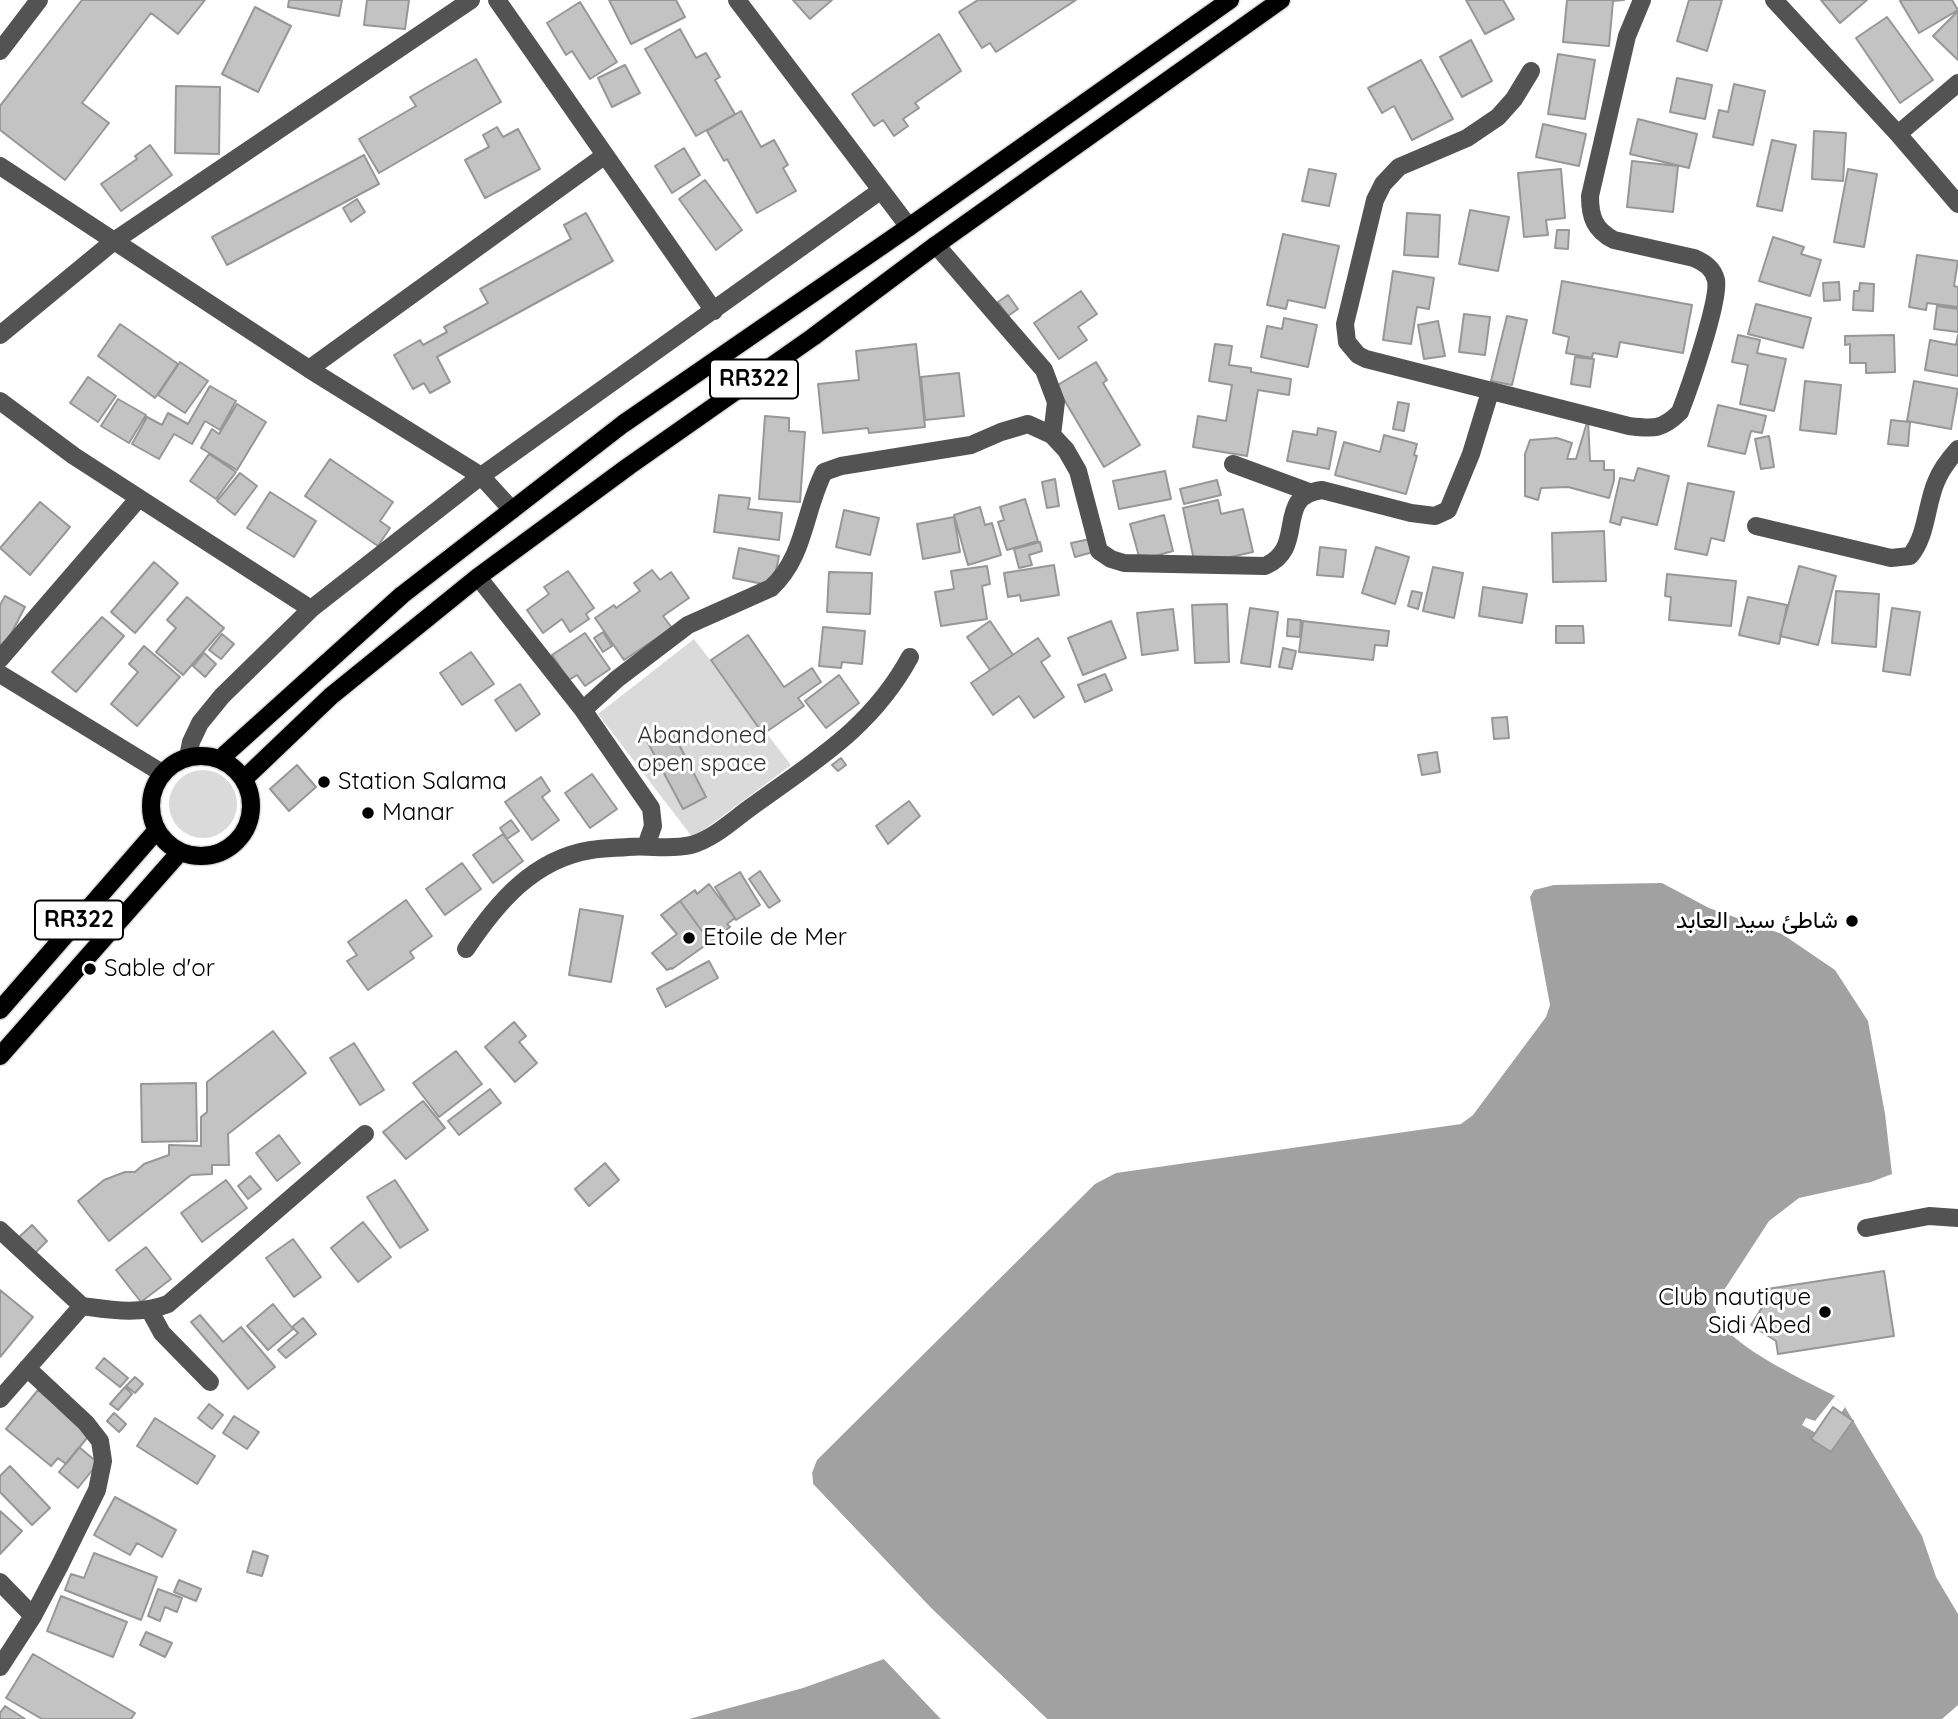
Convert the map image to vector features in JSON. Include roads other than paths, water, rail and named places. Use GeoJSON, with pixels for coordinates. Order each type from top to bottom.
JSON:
{"type":"FeatureCollection","features":[{"type":"Feature","properties":{"kind":"main road","name":"RR322"},"geometry":{"type":"LineString","coordinates":[[220,759],[402,594],[623,424],[909,227],[1230,0]]}},
{"type":"Feature","properties":{"kind":"main road","name":"RR322"},"geometry":{"type":"LineString","coordinates":[[244,779],[331,696],[478,577],[629,466],[813,337],[936,245],[1281,0]]}},
{"type":"Feature","properties":{"kind":"main road"},"geometry":{"type":"LineString","coordinates":[[204,755],[220,759],[233,767],[244,779],[250,794],[251,810],[247,825],[239,839],[227,849],[212,855],[196,856],[180,852],[167,843],[151,816],[154,786],[162,773],[179,760],[204,755]]}},
{"type":"Feature","properties":{"kind":"main road","name":"RR322"},"geometry":{"type":"LineString","coordinates":[[0,1010],[157,830]]}},
{"type":"Feature","properties":{"kind":"main road","name":"RR322"},"geometry":{"type":"LineString","coordinates":[[0,1056],[180,852]]}},
{"type":"Feature","properties":{"kind":"street"},"geometry":{"type":"LineString","coordinates":[[0,51],[39,0]]}},
{"type":"Feature","properties":{"kind":"street"},"geometry":{"type":"LineString","coordinates":[[0,335],[114,241],[471,0]]}},
{"type":"Feature","properties":{"kind":"street"},"geometry":{"type":"LineString","coordinates":[[497,0],[714,311]]}},
{"type":"Feature","properties":{"kind":"street"},"geometry":{"type":"LineString","coordinates":[[737,0],[909,227]]}},
{"type":"Feature","properties":{"kind":"street"},"geometry":{"type":"LineString","coordinates":[[1531,71],[1499,117],[1467,138],[1399,167],[1383,184],[1375,200],[1345,324],[1347,342],[1358,355],[1366,359],[1490,392],[1629,426],[1650,429],[1667,425],[1680,412],[1717,293],[1713,271],[1694,258],[1614,240],[1603,235],[1590,212],[1590,196],[1627,36],[1642,0]]}},
{"type":"Feature","properties":{"kind":"street"},"geometry":{"type":"LineString","coordinates":[[1774,0],[1898,134],[1958,204]]}},
{"type":"Feature","properties":{"kind":"street"},"geometry":{"type":"LineString","coordinates":[[1898,134],[1958,83]]}},
{"type":"Feature","properties":{"kind":"street"},"geometry":{"type":"LineString","coordinates":[[309,369],[604,156]]}},
{"type":"Feature","properties":{"kind":"street"},"geometry":{"type":"LineString","coordinates":[[0,166],[309,369],[481,476],[512,510]]}},
{"type":"Feature","properties":{"kind":"street"},"geometry":{"type":"LineString","coordinates":[[188,757],[191,742],[201,723],[222,696],[311,609],[481,476],[880,191]]}},
{"type":"Feature","properties":{"kind":"street"},"geometry":{"type":"LineString","coordinates":[[936,245],[1044,370],[1056,402],[1052,435]]}},
{"type":"Feature","properties":{"kind":"street"},"geometry":{"type":"LineString","coordinates":[[1233,464],[1309,492],[1322,491],[1411,513],[1435,516],[1448,510],[1471,454],[1490,392]]}},
{"type":"Feature","properties":{"kind":"street"},"geometry":{"type":"LineString","coordinates":[[0,401],[139,498],[311,609]]}},
{"type":"Feature","properties":{"kind":"street"},"geometry":{"type":"LineString","coordinates":[[583,710],[617,679],[688,625],[771,588],[782,579],[796,554],[817,486],[824,472],[841,466],[971,445],[1001,432],[1028,425],[1052,435],[1066,450],[1078,471],[1100,551],[1111,559],[1124,563],[1265,566],[1277,561],[1285,551],[1295,507],[1300,498],[1309,492]]}},
{"type":"Feature","properties":{"kind":"street"},"geometry":{"type":"LineString","coordinates":[[1756,526],[1891,558],[1910,556],[1920,540],[1936,482],[1947,461],[1958,449]]}},
{"type":"Feature","properties":{"kind":"street"},"geometry":{"type":"LineString","coordinates":[[0,659],[139,498]]}},
{"type":"Feature","properties":{"kind":"street"},"geometry":{"type":"LineString","coordinates":[[478,577],[583,710],[651,808],[653,826],[646,846]]}},
{"type":"Feature","properties":{"kind":"street"},"geometry":{"type":"LineString","coordinates":[[466,949],[487,918],[517,884],[549,864],[589,850],[646,846],[664,849],[693,845],[717,831],[839,743],[869,716],[895,683],[910,657]]}},
{"type":"Feature","properties":{"kind":"street"},"geometry":{"type":"LineString","coordinates":[[0,674],[162,773]]}},
{"type":"Feature","properties":{"kind":"street"},"geometry":{"type":"LineString","coordinates":[[0,1230],[82,1306],[127,1312],[150,1311],[168,1304],[365,1134]]}},
{"type":"Feature","properties":{"kind":"street"},"geometry":{"type":"LineString","coordinates":[[1866,1228],[1929,1216],[1958,1218]]}},
{"type":"Feature","properties":{"kind":"street"},"geometry":{"type":"LineString","coordinates":[[0,1399],[82,1306]]}},
{"type":"Feature","properties":{"kind":"street"},"geometry":{"type":"LineString","coordinates":[[150,1311],[162,1333],[210,1382]]}},
{"type":"Feature","properties":{"kind":"street"},"geometry":{"type":"LineString","coordinates":[[0,1667],[33,1616],[97,1490],[103,1461],[100,1441],[86,1423],[27,1368]]}},
{"type":"Feature","properties":{"kind":"street"},"geometry":{"type":"LineString","coordinates":[[0,1581],[33,1616]]}},
{"type":"Feature","properties":{"kind":"place","name":"Station Salama"},"geometry":{"type":"Point","coordinates":[324,782]}},
{"type":"Feature","properties":{"kind":"place","name":"Manar"},"geometry":{"type":"Point","coordinates":[368,813]}},
{"type":"Feature","properties":{"kind":"place","name":"شاطئ سيد العابد"},"geometry":{"type":"Point","coordinates":[1852,921]}},
{"type":"Feature","properties":{"kind":"place","name":"Etoile de Mer"},"geometry":{"type":"Point","coordinates":[689,938]}},
{"type":"Feature","properties":{"kind":"place","name":"Sable d'or"},"geometry":{"type":"Point","coordinates":[90,969]}},
{"type":"Feature","properties":{"kind":"place","name":"Club nautique Sidi Abed"},"geometry":{"type":"Point","coordinates":[1825,1312]}},
{"type":"Feature","properties":{"kind":"park label","name":"Abandoned open space"},"geometry":{"type":"Point","coordinates":[702,750]}}]}
